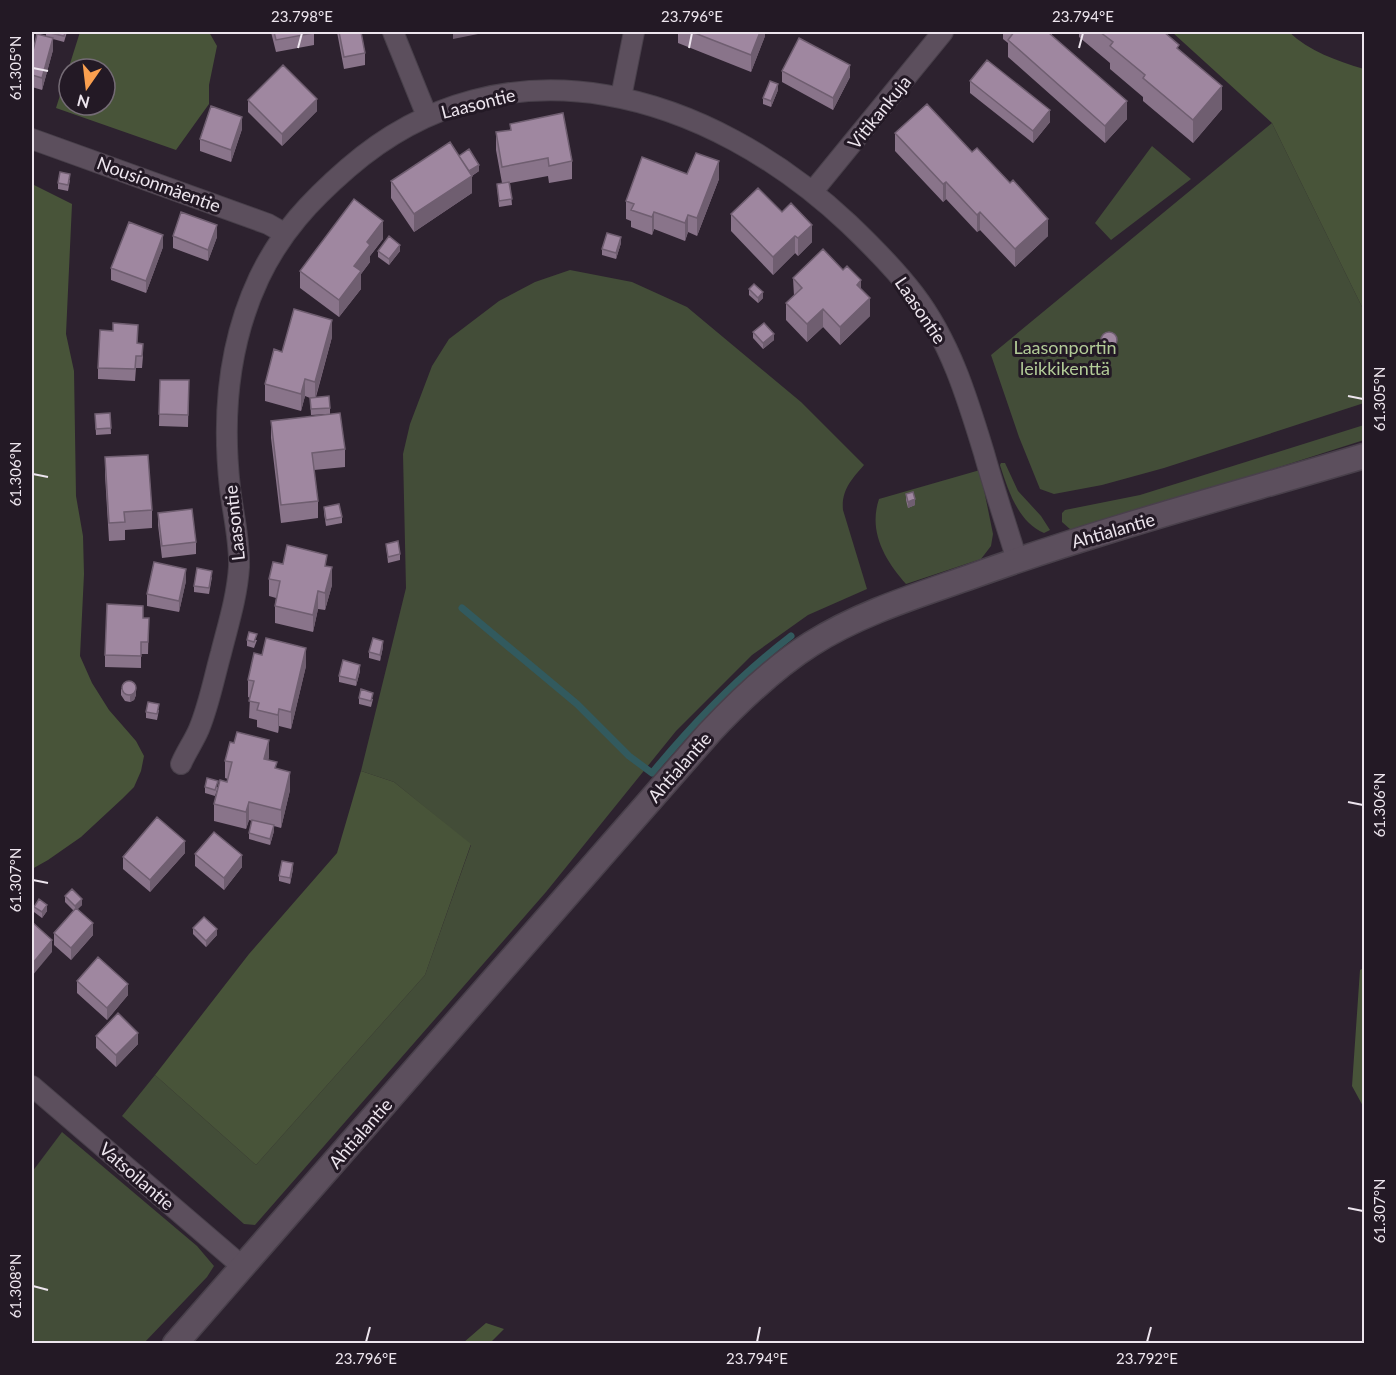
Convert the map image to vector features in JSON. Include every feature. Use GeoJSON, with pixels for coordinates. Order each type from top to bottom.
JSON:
{"type":"FeatureCollection","features":[{"type":"Feature","properties":{"kind":"street"},"geometry":{"type":"LineString","coordinates":[[393,32],[427,116]]}},
{"type":"Feature","properties":{"kind":"street"},"geometry":{"type":"LineString","coordinates":[[621,97],[634,32]]}},
{"type":"Feature","properties":{"kind":"street","name":"Vitikankuja"},"geometry":{"type":"LineString","coordinates":[[813,191],[943,32]]}},
{"type":"Feature","properties":{"kind":"street","name":"Laasontie"},"geometry":{"type":"LineString","coordinates":[[181,764],[205,713],[237,588],[239,558],[230,488],[226,428],[229,377],[235,350],[259,279],[284,233],[325,188],[361,157],[379,143],[427,116],[476,99],[525,91],[553,90],[621,97],[686,116],[728,136],[813,191],[884,260],[914,294],[939,331],[972,411],[1017,560]]}},
{"type":"Feature","properties":{"kind":"street","name":"Nousionmäentie"},"geometry":{"type":"LineString","coordinates":[[32,139],[268,224],[284,233]]}},
{"type":"Feature","properties":{"kind":"street","name":"Ahtialantie"},"geometry":{"type":"LineString","coordinates":[[175,1344],[701,742],[747,693],[793,657],[828,634],[888,606],[1017,560],[1365,456]]}},
{"type":"Feature","properties":{"kind":"street","name":"Vatsoilantie"},"geometry":{"type":"LineString","coordinates":[[32,1086],[243,1267]]}},
{"type":"Feature","properties":{"kind":"green space"},"geometry":{"type":"Polygon","coordinates":[[[80,32],[209,32],[217,46],[209,85],[209,104],[176,150],[82,117],[117,117],[117,57],[72,57],[80,32]]]}},
{"type":"Feature","properties":{"kind":"green space"},"geometry":{"type":"Polygon","coordinates":[[[1172,32],[1289,32],[1305,45],[1324,55],[1364,69],[1364,311],[1272,123],[1172,32]]]}},
{"type":"Feature","properties":{"kind":"green space","name":"Laasonportin leikkikenttä"},"geometry":{"type":"Polygon","coordinates":[[[1272,123],[1364,311],[1364,403],[1164,468],[1102,485],[1054,494],[1040,489],[1019,437],[991,355],[1272,123]]]}},
{"type":"Feature","properties":{"kind":"green space"},"geometry":{"type":"Polygon","coordinates":[[[1152,146],[1191,179],[1111,240],[1095,223],[1152,146]]]}},
{"type":"Feature","properties":{"kind":"green space"},"geometry":{"type":"Polygon","coordinates":[[[32,184],[72,204],[66,334],[74,371],[76,496],[83,536],[84,574],[80,656],[92,683],[109,710],[136,741],[144,756],[134,787],[81,837],[32,869],[32,184]]]}},
{"type":"Feature","properties":{"kind":"green space"},"geometry":{"type":"Polygon","coordinates":[[[570,270],[632,282],[687,307],[801,402],[864,465],[846,491],[843,510],[867,589],[808,615],[752,655],[676,731],[546,892],[255,1225],[244,1224],[122,1116],[155,1075],[256,1165],[425,975],[471,845],[394,782],[361,771],[406,588],[403,454],[410,424],[432,366],[449,339],[499,301],[535,282],[570,270]]]}},
{"type":"Feature","properties":{"kind":"green space"},"geometry":{"type":"Polygon","coordinates":[[[1364,425],[1364,440],[1151,508],[1071,530],[1062,522],[1062,513],[1065,510],[1140,495],[1364,425]]]}},
{"type":"Feature","properties":{"kind":"green space"},"geometry":{"type":"Polygon","coordinates":[[[1001,463],[1005,463],[1018,491],[1041,516],[1050,530],[1044,533],[1035,528],[1021,513],[1007,485],[1001,463]]]}},
{"type":"Feature","properties":{"kind":"green space"},"geometry":{"type":"Polygon","coordinates":[[[980,470],[993,534],[991,546],[981,559],[906,584],[891,565],[880,545],[876,523],[879,499],[980,470]]]}},
{"type":"Feature","properties":{"kind":"green space"},"geometry":{"type":"Polygon","coordinates":[[[361,771],[394,782],[471,844],[425,975],[256,1165],[155,1075],[249,954],[337,853],[361,771]]]}},
{"type":"Feature","properties":{"kind":"green space"},"geometry":{"type":"Polygon","coordinates":[[[1364,968],[1364,1108],[1352,1086],[1360,970],[1364,968]]]}},
{"type":"Feature","properties":{"kind":"green space"},"geometry":{"type":"Polygon","coordinates":[[[62,1132],[197,1246],[214,1266],[207,1277],[144,1343],[32,1343],[32,1172],[62,1132]]]}},
{"type":"Feature","properties":{"kind":"green space"},"geometry":{"type":"Polygon","coordinates":[[[486,1323],[504,1329],[490,1343],[463,1343],[486,1323]]]}},
{"type":"Feature","properties":{"kind":"building"},"geometry":{"type":"Polygon","coordinates":[[[46,32],[65,32],[64,36],[46,32]]]}},
{"type":"Feature","properties":{"kind":"building"},"geometry":{"type":"Polygon","coordinates":[[[274,32],[314,32],[314,33],[276,40],[274,32]]]}},
{"type":"Feature","properties":{"kind":"building"},"geometry":{"type":"Polygon","coordinates":[[[339,32],[361,32],[365,53],[344,57],[339,32]]]}},
{"type":"Feature","properties":{"kind":"building"},"geometry":{"type":"Polygon","coordinates":[[[692,32],[760,32],[751,55],[692,32]]]}},
{"type":"Feature","properties":{"kind":"building"},"geometry":{"type":"Polygon","coordinates":[[[1014,32],[1050,32],[1127,101],[1105,126],[1008,40],[1014,32]]]}},
{"type":"Feature","properties":{"kind":"building"},"geometry":{"type":"Polygon","coordinates":[[[1100,32],[1164,32],[1179,45],[1177,48],[1222,86],[1193,120],[1143,78],[1145,75],[1110,46],[1113,42],[1100,32]]]}},
{"type":"Feature","properties":{"kind":"building"},"geometry":{"type":"Polygon","coordinates":[[[37,34],[53,38],[42,78],[32,75],[32,55],[37,34]]]}},
{"type":"Feature","properties":{"kind":"building"},"geometry":{"type":"Polygon","coordinates":[[[799,38],[850,65],[833,98],[782,71],[799,38]]]}},
{"type":"Feature","properties":{"kind":"building"},"geometry":{"type":"Polygon","coordinates":[[[987,60],[1050,110],[1033,131],[970,81],[987,60]]]}},
{"type":"Feature","properties":{"kind":"building"},"geometry":{"type":"Polygon","coordinates":[[[283,65],[317,99],[282,134],[248,100],[283,65]]]}},
{"type":"Feature","properties":{"kind":"building"},"geometry":{"type":"Polygon","coordinates":[[[770,81],[778,84],[771,101],[763,98],[770,81]]]}},
{"type":"Feature","properties":{"kind":"building"},"geometry":{"type":"Polygon","coordinates":[[[927,104],[972,152],[977,148],[1010,183],[1013,180],[1048,219],[1015,249],[980,212],[977,215],[946,182],[943,184],[895,133],[927,104]]]}},
{"type":"Feature","properties":{"kind":"building"},"geometry":{"type":"Polygon","coordinates":[[[211,106],[242,117],[231,150],[200,139],[211,106]]]}},
{"type":"Feature","properties":{"kind":"building"},"geometry":{"type":"Polygon","coordinates":[[[563,113],[572,161],[549,166],[548,158],[502,167],[496,132],[511,130],[510,124],[563,113]]]}},
{"type":"Feature","properties":{"kind":"building"},"geometry":{"type":"Polygon","coordinates":[[[450,142],[472,176],[414,214],[391,181],[450,142]]]}},
{"type":"Feature","properties":{"kind":"building"},"geometry":{"type":"Polygon","coordinates":[[[469,149],[479,165],[469,171],[459,156],[469,149]]]}},
{"type":"Feature","properties":{"kind":"building"},"geometry":{"type":"Polygon","coordinates":[[[696,153],[719,161],[697,218],[688,215],[685,223],[654,212],[652,217],[631,210],[634,204],[626,201],[642,157],[687,174],[696,153]]]}},
{"type":"Feature","properties":{"kind":"building"},"geometry":{"type":"Polygon","coordinates":[[[60,172],[70,174],[68,185],[58,183],[60,172]]]}},
{"type":"Feature","properties":{"kind":"building"},"geometry":{"type":"Polygon","coordinates":[[[509,182],[512,199],[499,201],[497,184],[509,182]]]}},
{"type":"Feature","properties":{"kind":"building"},"geometry":{"type":"Polygon","coordinates":[[[758,188],[782,212],[791,203],[812,225],[798,238],[795,236],[773,257],[731,214],[758,188]]]}},
{"type":"Feature","properties":{"kind":"building"},"geometry":{"type":"Polygon","coordinates":[[[354,199],[383,221],[367,242],[370,245],[354,266],[361,271],[339,300],[300,271],[354,199]]]}},
{"type":"Feature","properties":{"kind":"building"},"geometry":{"type":"Polygon","coordinates":[[[181,212],[217,225],[208,250],[173,236],[181,212]]]}},
{"type":"Feature","properties":{"kind":"building"},"geometry":{"type":"Polygon","coordinates":[[[129,222],[163,235],[146,281],[111,268],[129,222]]]}},
{"type":"Feature","properties":{"kind":"building"},"geometry":{"type":"Polygon","coordinates":[[[607,233],[621,237],[616,253],[602,249],[607,233]]]}},
{"type":"Feature","properties":{"kind":"building"},"geometry":{"type":"Polygon","coordinates":[[[389,236],[400,245],[389,259],[378,251],[389,236]]]}},
{"type":"Feature","properties":{"kind":"building"},"geometry":{"type":"Polygon","coordinates":[[[823,249],[843,270],[847,266],[861,280],[857,285],[870,298],[840,327],[823,309],[807,324],[786,303],[802,288],[793,278],[823,249]]]}},
{"type":"Feature","properties":{"kind":"building"},"geometry":{"type":"Polygon","coordinates":[[[754,284],[763,292],[758,298],[749,289],[754,284]]]}},
{"type":"Feature","properties":{"kind":"building"},"geometry":{"type":"Polygon","coordinates":[[[294,309],[332,320],[315,382],[305,379],[301,394],[265,384],[274,349],[282,352],[294,309]]]}},
{"type":"Feature","properties":{"kind":"building"},"geometry":{"type":"Polygon","coordinates":[[[113,323],[138,325],[137,343],[143,344],[142,356],[136,356],[135,369],[98,368],[100,330],[113,331],[113,323]]]}},
{"type":"Feature","properties":{"kind":"building"},"geometry":{"type":"Polygon","coordinates":[[[764,323],[774,334],[763,343],[753,332],[764,323]]]}},
{"type":"Feature","properties":{"kind":"building"},"geometry":{"type":"Polygon","coordinates":[[[1109,332],[1115,334],[1117,340],[1115,346],[1109,348],[1103,346],[1101,340],[1103,334],[1109,332]]]}},
{"type":"Feature","properties":{"kind":"building"},"geometry":{"type":"Polygon","coordinates":[[[160,380],[189,380],[188,415],[159,414],[160,380]]]}},
{"type":"Feature","properties":{"kind":"building"},"geometry":{"type":"Polygon","coordinates":[[[329,396],[330,408],[311,409],[310,398],[329,396]]]}},
{"type":"Feature","properties":{"kind":"building"},"geometry":{"type":"Polygon","coordinates":[[[110,413],[111,428],[96,429],[95,414],[110,413]]]}},
{"type":"Feature","properties":{"kind":"building"},"geometry":{"type":"Polygon","coordinates":[[[340,413],[345,449],[312,453],[318,501],[281,505],[271,421],[340,413]]]}},
{"type":"Feature","properties":{"kind":"building"},"geometry":{"type":"Polygon","coordinates":[[[148,455],[152,510],[124,512],[125,522],[109,523],[105,457],[148,455]]]}},
{"type":"Feature","properties":{"kind":"building"},"geometry":{"type":"Polygon","coordinates":[[[913,492],[915,499],[908,502],[906,494],[913,492]]]}},
{"type":"Feature","properties":{"kind":"building"},"geometry":{"type":"Polygon","coordinates":[[[339,504],[342,517],[326,520],[324,507],[339,504]]]}},
{"type":"Feature","properties":{"kind":"building"},"geometry":{"type":"Polygon","coordinates":[[[192,509],[196,542],[162,546],[158,513],[192,509]]]}},
{"type":"Feature","properties":{"kind":"building"},"geometry":{"type":"Polygon","coordinates":[[[398,541],[400,554],[388,557],[386,544],[398,541]]]}},
{"type":"Feature","properties":{"kind":"building"},"geometry":{"type":"Polygon","coordinates":[[[287,545],[327,555],[325,566],[332,567],[325,593],[318,591],[313,615],[275,606],[280,581],[269,579],[273,562],[283,564],[287,545]]]}},
{"type":"Feature","properties":{"kind":"building"},"geometry":{"type":"Polygon","coordinates":[[[154,562],[186,569],[179,601],[147,594],[154,562]]]}},
{"type":"Feature","properties":{"kind":"building"},"geometry":{"type":"Polygon","coordinates":[[[197,568],[212,571],[209,588],[194,586],[197,568]]]}},
{"type":"Feature","properties":{"kind":"building"},"geometry":{"type":"Polygon","coordinates":[[[107,604],[143,606],[143,618],[149,618],[148,642],[141,642],[141,656],[105,655],[107,604]]]}},
{"type":"Feature","properties":{"kind":"building"},"geometry":{"type":"Polygon","coordinates":[[[249,632],[257,634],[254,642],[247,640],[249,632]]]}},
{"type":"Feature","properties":{"kind":"building"},"geometry":{"type":"Polygon","coordinates":[[[266,638],[306,648],[291,712],[279,709],[278,715],[257,710],[259,703],[249,701],[254,681],[248,680],[254,653],[262,655],[266,638]]]}},
{"type":"Feature","properties":{"kind":"building"},"geometry":{"type":"Polygon","coordinates":[[[373,638],[383,641],[380,655],[369,652],[373,638]]]}},
{"type":"Feature","properties":{"kind":"building"},"geometry":{"type":"Polygon","coordinates":[[[343,660],[360,665],[356,680],[339,676],[343,660]]]}},
{"type":"Feature","properties":{"kind":"building"},"geometry":{"type":"Polygon","coordinates":[[[126,681],[132,681],[136,688],[132,695],[126,695],[122,691],[122,685],[126,681]]]}},
{"type":"Feature","properties":{"kind":"building"},"geometry":{"type":"Polygon","coordinates":[[[361,689],[373,693],[371,701],[359,698],[361,689]]]}},
{"type":"Feature","properties":{"kind":"building"},"geometry":{"type":"Polygon","coordinates":[[[148,702],[159,704],[157,714],[146,712],[148,702]]]}},
{"type":"Feature","properties":{"kind":"building"},"geometry":{"type":"Polygon","coordinates":[[[237,732],[269,740],[264,759],[277,762],[275,768],[290,772],[281,810],[249,802],[246,812],[214,804],[220,780],[227,782],[232,762],[225,761],[230,742],[234,743],[237,732]]]}},
{"type":"Feature","properties":{"kind":"building"},"geometry":{"type":"Polygon","coordinates":[[[207,778],[218,781],[215,790],[205,787],[207,778]]]}},
{"type":"Feature","properties":{"kind":"building"},"geometry":{"type":"Polygon","coordinates":[[[157,817],[185,841],[150,880],[123,857],[157,817]]]}},
{"type":"Feature","properties":{"kind":"building"},"geometry":{"type":"Polygon","coordinates":[[[252,820],[274,825],[270,839],[249,833],[252,820]]]}},
{"type":"Feature","properties":{"kind":"building"},"geometry":{"type":"Polygon","coordinates":[[[214,832],[242,855],[224,878],[195,854],[214,832]]]}},
{"type":"Feature","properties":{"kind":"building"},"geometry":{"type":"Polygon","coordinates":[[[282,861],[293,863],[290,878],[279,876],[282,861]]]}},
{"type":"Feature","properties":{"kind":"building"},"geometry":{"type":"Polygon","coordinates":[[[72,889],[82,899],[75,906],[65,896],[72,889]]]}},
{"type":"Feature","properties":{"kind":"building"},"geometry":{"type":"Polygon","coordinates":[[[39,899],[47,905],[42,912],[34,907],[39,899]]]}},
{"type":"Feature","properties":{"kind":"building"},"geometry":{"type":"Polygon","coordinates":[[[76,908],[93,923],[71,948],[54,933],[76,908]]]}},
{"type":"Feature","properties":{"kind":"building"},"geometry":{"type":"Polygon","coordinates":[[[204,917],[217,929],[206,941],[193,928],[204,917]]]}},
{"type":"Feature","properties":{"kind":"building"},"geometry":{"type":"Polygon","coordinates":[[[32,922],[52,940],[32,964],[32,922]]]}},
{"type":"Feature","properties":{"kind":"building"},"geometry":{"type":"Polygon","coordinates":[[[98,957],[128,984],[107,1008],[77,981],[98,957]]]}},
{"type":"Feature","properties":{"kind":"building"},"geometry":{"type":"Polygon","coordinates":[[[118,1013],[138,1033],[116,1055],[96,1036],[118,1013]]]}},
{"type":"Feature","properties":{"kind":"waterway"},"geometry":{"type":"LineString","coordinates":[[462,608],[577,704],[629,756],[652,773],[718,700],[791,636]]}}]}
